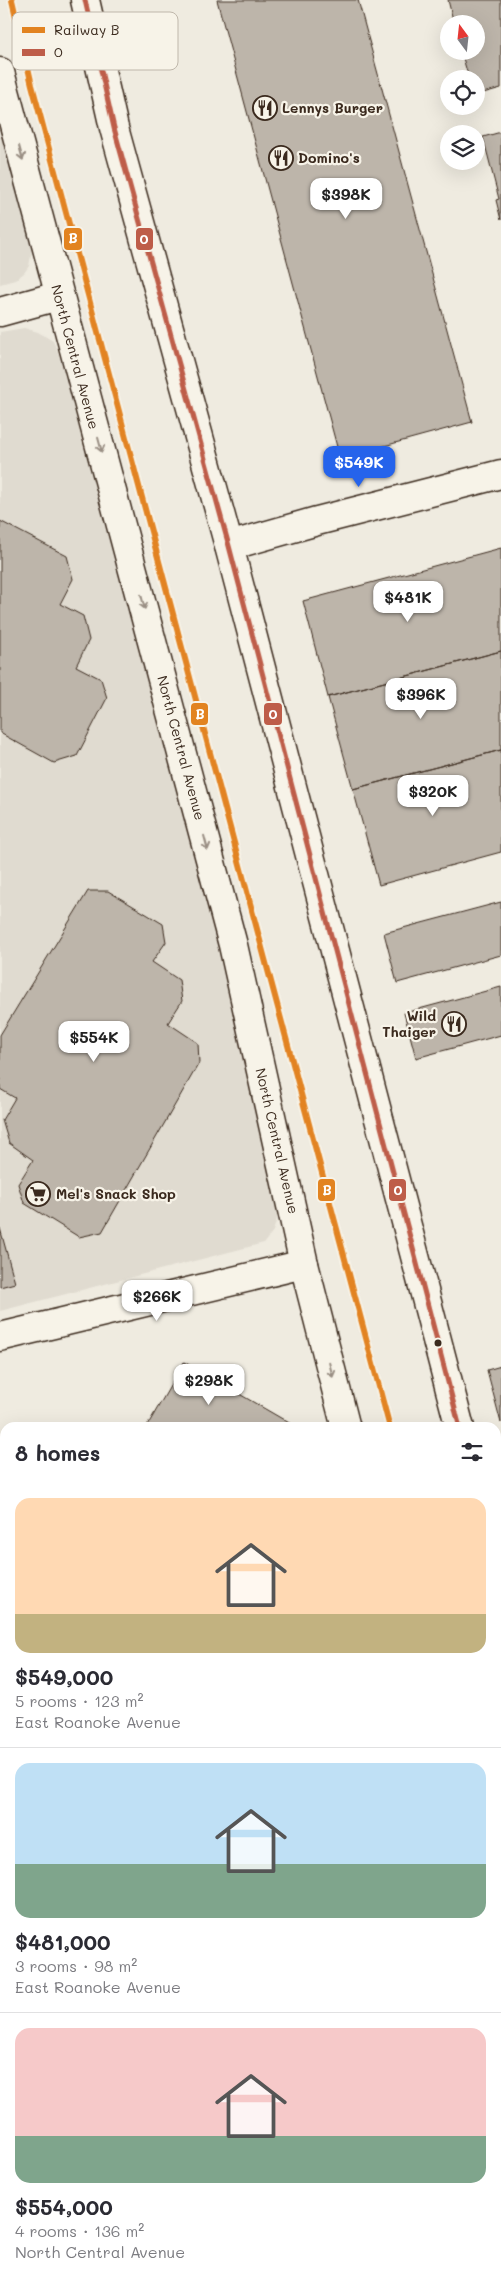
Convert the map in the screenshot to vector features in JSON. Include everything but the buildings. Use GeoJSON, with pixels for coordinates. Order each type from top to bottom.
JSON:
{"type":"FeatureCollection","features":[{"type":"Feature","properties":{"kind":"main road"},"geometry":{"type":"LineString","coordinates":[[101,70],[114,128],[229,546],[458,1422]]}},
{"type":"Feature","properties":{"kind":"main road","name":"North Central Avenue"},"geometry":{"type":"LineString","coordinates":[[0,72],[58,296],[138,586],[233,945],[304,1264],[344,1422]]}},
{"type":"Feature","properties":{"kind":"main road"},"geometry":{"type":"LineString","coordinates":[[0,312],[58,296]]}},
{"type":"Feature","properties":{"kind":"main road"},"geometry":{"type":"LineString","coordinates":[[229,546],[501,474]]}},
{"type":"Feature","properties":{"kind":"main road"},"geometry":{"type":"LineString","coordinates":[[0,1338],[304,1264]]}},
{"type":"Feature","properties":{"kind":"shaded area"},"geometry":{"type":"Polygon","coordinates":[[[0,132],[32,250],[29,266],[24,273],[15,280],[0,284],[0,132]]]}},
{"type":"Feature","properties":{"kind":"shaded area"},"geometry":{"type":"Polygon","coordinates":[[[24,328],[38,332],[53,341],[59,354],[234,1001],[278,1216],[273,1231],[264,1243],[0,1311],[0,332],[24,328]]]}},
{"type":"Feature","properties":{"kind":"rail line","name":"B"},"geometry":{"type":"LineString","coordinates":[[12,0],[15,12]]}},
{"type":"Feature","properties":{"kind":"rail line","name":"B"},"geometry":{"type":"LineString","coordinates":[[28,70],[388,1422]]}},
{"type":"Feature","properties":{"kind":"transit line","name":"0"},"geometry":{"type":"LineString","coordinates":[[85,0],[88,12]]}},
{"type":"Feature","properties":{"kind":"transit line","name":"0"},"geometry":{"type":"LineString","coordinates":[[101,70],[114,128],[229,546],[458,1422]]}},
{"type":"Feature","properties":{"kind":"place","name":"Lennys Burger"},"geometry":{"type":"Point","coordinates":[265,108]}},
{"type":"Feature","properties":{"kind":"place","name":"Domino's"},"geometry":{"type":"Point","coordinates":[281,158]}},
{"type":"Feature","properties":{"kind":"place","name":"Wild Thaiger"},"geometry":{"type":"Point","coordinates":[454,1024]}},
{"type":"Feature","properties":{"kind":"place","name":"Mel's Snack Shop"},"geometry":{"type":"Point","coordinates":[38,1194]}}]}
